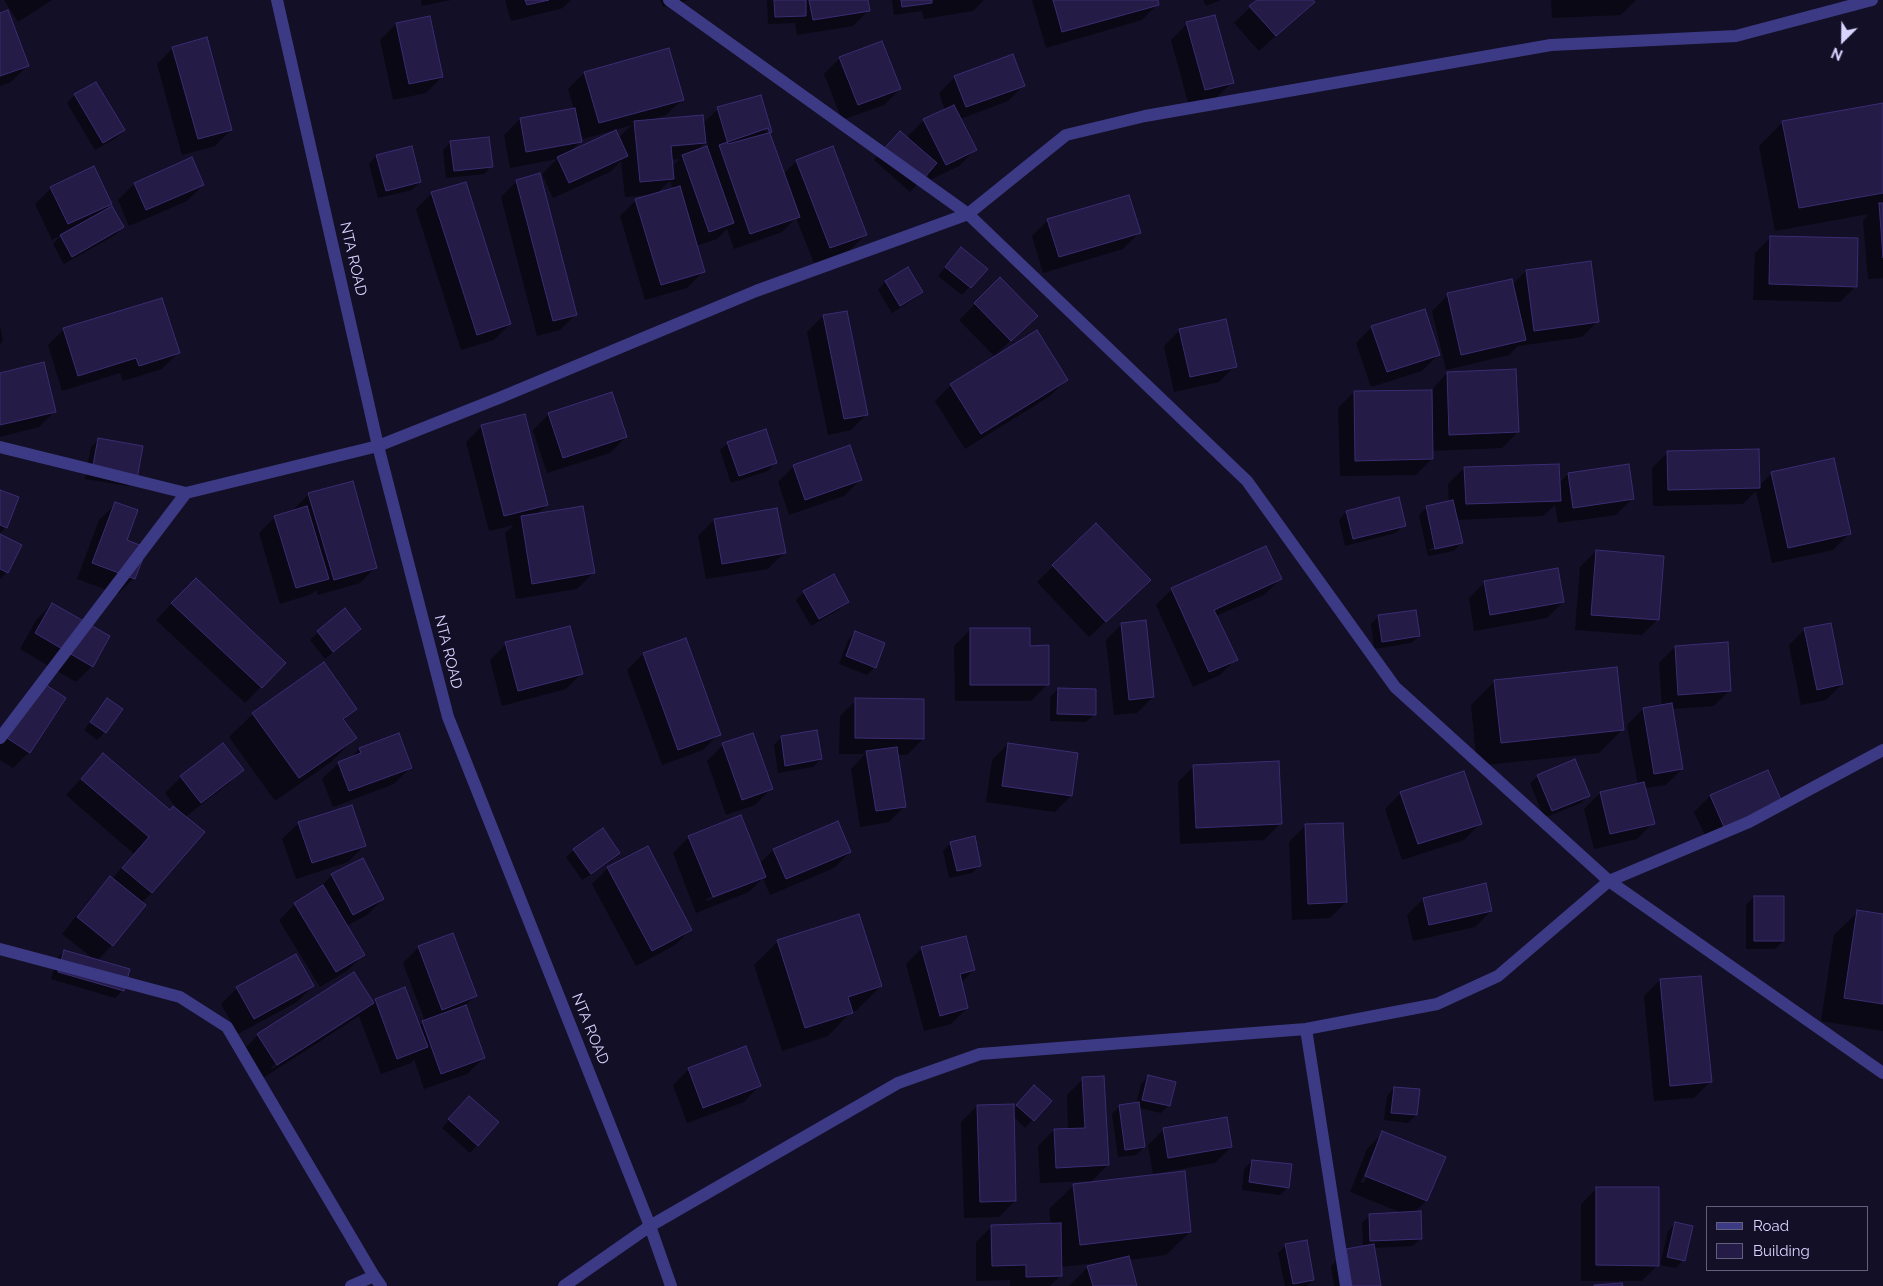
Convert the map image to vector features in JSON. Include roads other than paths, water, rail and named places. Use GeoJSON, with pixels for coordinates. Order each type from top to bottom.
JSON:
{"type":"FeatureCollection","features":[{"type":"Feature","properties":{"kind":"street","name":"NTA ROAD"},"geometry":{"type":"LineString","coordinates":[[277,0],[378,446],[448,716],[650,1226],[671,1286]]}},
{"type":"Feature","properties":{"kind":"street"},"geometry":{"type":"LineString","coordinates":[[669,0],[968,214],[1246,481],[1395,687],[1609,881],[1883,1073]]}},
{"type":"Feature","properties":{"kind":"street"},"geometry":{"type":"LineString","coordinates":[[0,447],[186,493],[378,446],[756,291],[968,214],[1066,135],[1145,116],[1551,45],[1736,36],[1872,0]]}},
{"type":"Feature","properties":{"kind":"street"},"geometry":{"type":"LineString","coordinates":[[0,738],[186,493]]}},
{"type":"Feature","properties":{"kind":"street"},"geometry":{"type":"LineString","coordinates":[[564,1286],[650,1226],[898,1083],[980,1054],[1306,1029],[1437,1004],[1498,976],[1609,881],[1749,822],[1883,750]]}},
{"type":"Feature","properties":{"kind":"street"},"geometry":{"type":"LineString","coordinates":[[0,949],[180,997],[227,1027],[377,1281],[351,1286]]}},
{"type":"Feature","properties":{"kind":"street"},"geometry":{"type":"LineString","coordinates":[[1306,1029],[1346,1286]]}}]}
